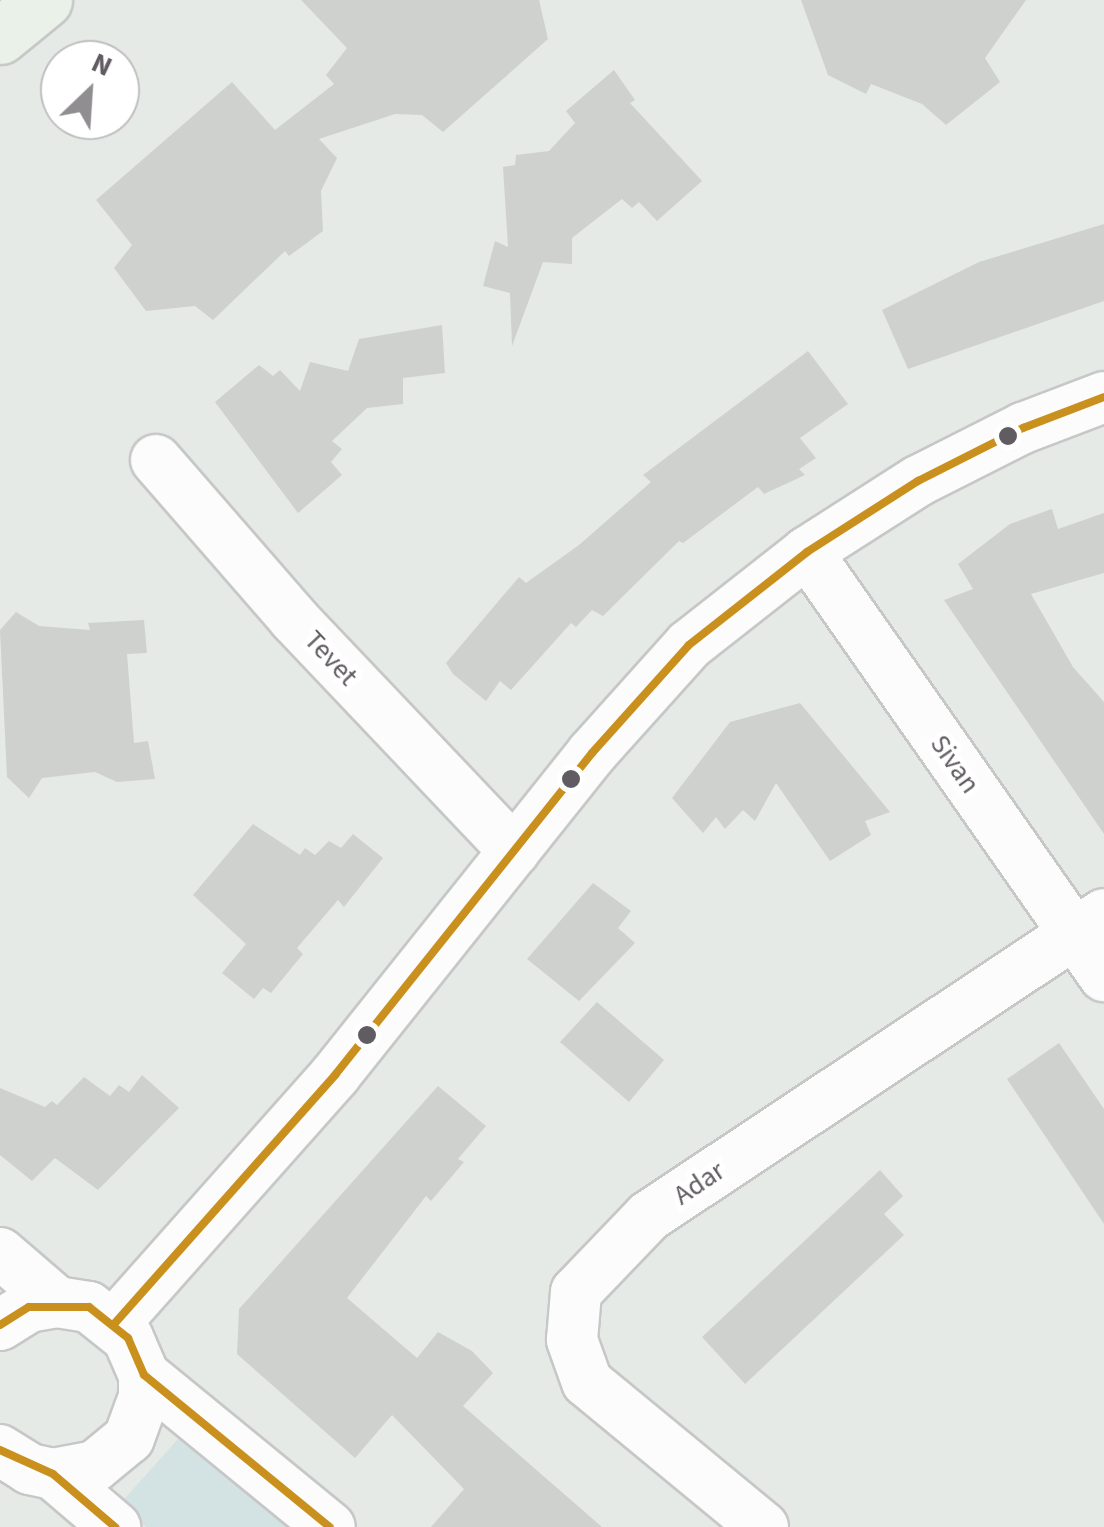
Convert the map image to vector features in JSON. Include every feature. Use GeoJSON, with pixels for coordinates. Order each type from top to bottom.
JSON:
{"type":"FeatureCollection","features":[{"type":"Feature","properties":{"kind":"main road"},"geometry":{"type":"LineString","coordinates":[[0,36],[44,0]]}},
{"type":"Feature","properties":{"kind":"street"},"geometry":{"type":"LineString","coordinates":[[115,1323],[335,1074],[514,850],[688,646],[807,552],[918,481],[1023,428],[1104,397]]}},
{"type":"Feature","properties":{"kind":"street","name":"Tevet"},"geometry":{"type":"LineString","coordinates":[[156,460],[294,619],[514,850]]}},
{"type":"Feature","properties":{"kind":"street","name":"Sivan"},"geometry":{"type":"LineString","coordinates":[[807,552],[1089,924],[1104,976]]}},
{"type":"Feature","properties":{"kind":"street","name":"Adar"},"geometry":{"type":"LineString","coordinates":[[763,1527],[587,1382],[572,1340],[576,1292],[649,1216],[1089,924]]}},
{"type":"Feature","properties":{"kind":"street"},"geometry":{"type":"LineString","coordinates":[[0,1254],[57,1302]]}},
{"type":"Feature","properties":{"kind":"street"},"geometry":{"type":"LineString","coordinates":[[0,1324],[29,1307],[57,1302],[88,1307],[115,1323],[144,1375],[330,1527]]}},
{"type":"Feature","properties":{"kind":"street"},"geometry":{"type":"LineString","coordinates":[[16,1463],[96,1466],[128,1438],[139,1418],[144,1375]]}},
{"type":"Feature","properties":{"kind":"street"},"geometry":{"type":"LineString","coordinates":[[16,1463],[115,1527]]}},
{"type":"Feature","properties":{"kind":"shaded area"},"geometry":{"type":"Polygon","coordinates":[[[186,1430],[302,1527],[146,1527],[119,1505],[186,1430]]]}},
{"type":"Feature","properties":{"kind":"building"},"geometry":{"type":"Polygon","coordinates":[[[301,0],[539,0],[548,39],[443,132],[422,115],[395,114],[319,139],[337,158],[321,191],[323,231],[289,256],[285,251],[213,320],[195,306],[146,311],[114,268],[132,245],[96,200],[232,82],[275,130],[334,84],[326,75],[347,48],[301,0]]]}},
{"type":"Feature","properties":{"kind":"building"},"geometry":{"type":"Polygon","coordinates":[[[801,0],[1026,0],[985,58],[1000,82],[946,125],[922,104],[871,84],[866,94],[828,75],[801,0]]]}},
{"type":"Feature","properties":{"kind":"building"},"geometry":{"type":"Polygon","coordinates":[[[614,70],[635,100],[630,103],[702,181],[657,221],[639,202],[632,208],[622,199],[572,238],[572,264],[543,262],[512,346],[510,293],[483,286],[495,241],[508,247],[503,167],[515,165],[516,155],[549,151],[575,123],[566,111],[614,70]]]}},
{"type":"Feature","properties":{"kind":"building"},"geometry":{"type":"Polygon","coordinates":[[[1104,224],[1104,301],[908,369],[882,310],[979,262],[1104,224]]]}},
{"type":"Feature","properties":{"kind":"building"},"geometry":{"type":"Polygon","coordinates":[[[442,325],[445,373],[403,378],[403,404],[367,408],[332,441],[342,449],[331,462],[342,475],[298,513],[215,402],[259,365],[273,376],[280,370],[300,391],[310,362],[348,371],[359,339],[442,325]]]}},
{"type":"Feature","properties":{"kind":"building"},"geometry":{"type":"Polygon","coordinates":[[[808,351],[848,404],[800,438],[816,458],[799,469],[805,475],[764,494],[758,487],[683,543],[679,541],[603,616],[592,610],[576,627],[571,623],[511,690],[500,681],[486,701],[453,674],[446,663],[519,577],[526,583],[579,545],[651,482],[643,475],[808,351]]]}},
{"type":"Feature","properties":{"kind":"building"},"geometry":{"type":"Polygon","coordinates":[[[1052,509],[1058,529],[1104,513],[1104,573],[1031,594],[1073,667],[1104,702],[1104,834],[944,600],[973,589],[958,564],[1010,524],[1052,509]]]}},
{"type":"Feature","properties":{"kind":"building"},"geometry":{"type":"Polygon","coordinates":[[[16,612],[39,626],[90,630],[88,623],[144,620],[147,653],[127,654],[134,743],[148,741],[155,779],[117,782],[95,772],[42,778],[29,798],[7,777],[0,630],[16,612]]]}},
{"type":"Feature","properties":{"kind":"building"},"geometry":{"type":"Polygon","coordinates":[[[800,703],[890,812],[865,821],[871,835],[830,861],[776,783],[755,821],[743,810],[725,829],[716,817],[703,833],[672,798],[730,722],[800,703]]]}},
{"type":"Feature","properties":{"kind":"building"},"geometry":{"type":"Polygon","coordinates":[[[253,824],[300,855],[305,848],[315,855],[329,841],[341,848],[353,834],[383,858],[344,907],[338,900],[297,948],[303,954],[271,993],[263,988],[254,999],[222,973],[246,944],[193,895],[253,824]]]}},
{"type":"Feature","properties":{"kind":"building"},"geometry":{"type":"Polygon","coordinates":[[[593,883],[631,911],[618,928],[635,943],[579,1001],[527,959],[593,883]]]}},
{"type":"Feature","properties":{"kind":"building"},"geometry":{"type":"Polygon","coordinates":[[[597,1002],[664,1060],[629,1102],[560,1042],[597,1002]]]}},
{"type":"Feature","properties":{"kind":"building"},"geometry":{"type":"Polygon","coordinates":[[[1059,1043],[1104,1109],[1104,1224],[1007,1079],[1059,1043]]]}},
{"type":"Feature","properties":{"kind":"building"},"geometry":{"type":"Polygon","coordinates":[[[142,1075],[179,1108],[98,1190],[55,1158],[32,1181],[0,1155],[0,1088],[45,1107],[52,1101],[57,1105],[84,1077],[110,1096],[119,1085],[129,1092],[142,1075]]]}},
{"type":"Feature","properties":{"kind":"building"},"geometry":{"type":"Polygon","coordinates":[[[438,1086],[486,1126],[458,1159],[464,1162],[431,1201],[426,1196],[347,1298],[417,1358],[438,1332],[472,1351],[493,1373],[463,1406],[602,1527],[431,1527],[464,1489],[392,1415],[355,1458],[237,1354],[239,1309],[438,1086]]]}},
{"type":"Feature","properties":{"kind":"building"},"geometry":{"type":"Polygon","coordinates":[[[880,1170],[903,1196],[884,1214],[904,1235],[745,1384],[702,1337],[880,1170]]]}},
{"type":"Feature","properties":{"kind":"transit line"},"geometry":{"type":"LineString","coordinates":[[115,1323],[335,1075],[592,753],[689,645],[807,552],[918,481],[1023,428],[1104,397]]}},
{"type":"Feature","properties":{"kind":"transit line"},"geometry":{"type":"LineString","coordinates":[[0,1325],[29,1307],[89,1307],[128,1338],[144,1375]]}},
{"type":"Feature","properties":{"kind":"transit line"},"geometry":{"type":"LineString","coordinates":[[144,1375],[330,1527]]}},
{"type":"Feature","properties":{"kind":"transit line"},"geometry":{"type":"LineString","coordinates":[[0,1450],[53,1474],[115,1527]]}}]}
